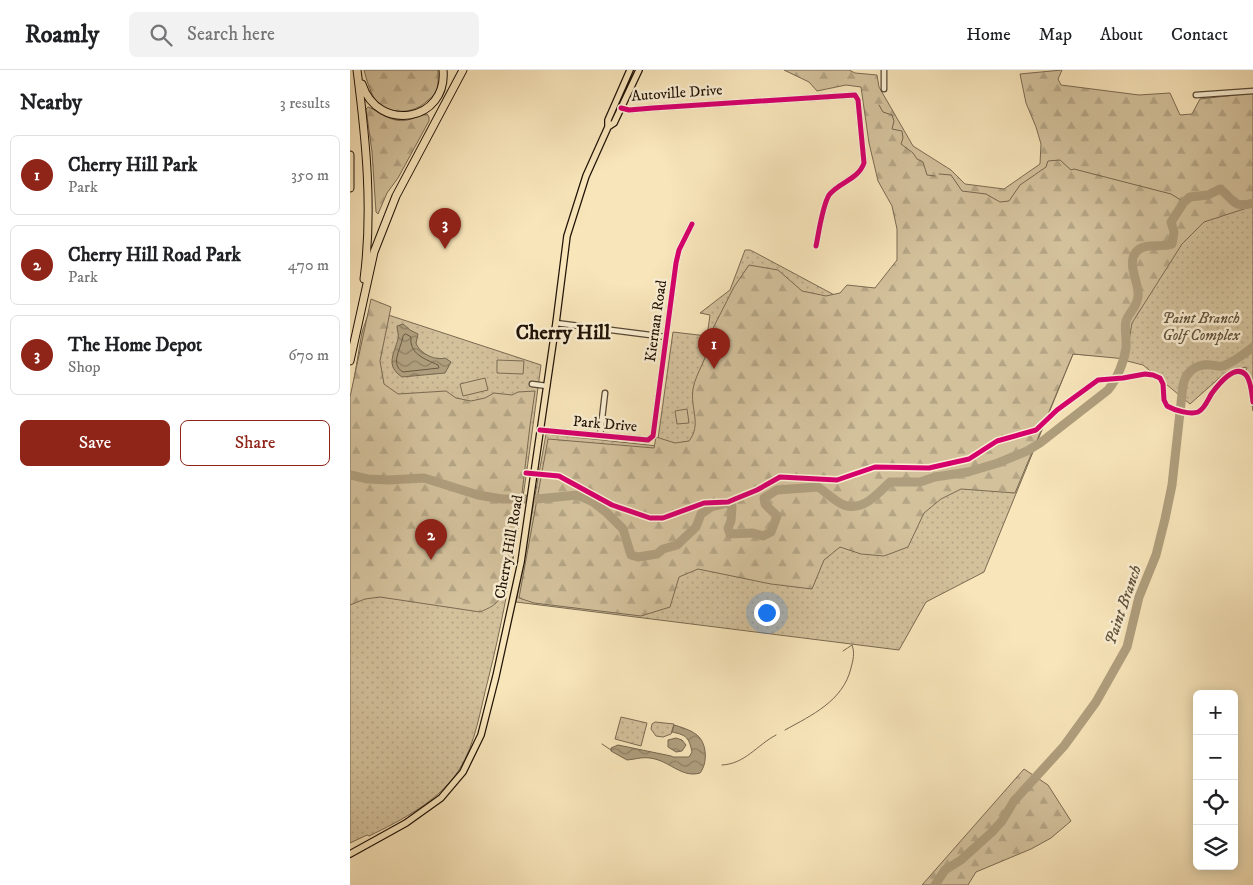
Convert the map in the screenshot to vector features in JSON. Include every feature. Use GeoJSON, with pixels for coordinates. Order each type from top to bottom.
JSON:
{"type":"FeatureCollection","features":[{"type":"Feature","properties":{"kind":"highway"},"geometry":{"type":"LineString","coordinates":[[358,70],[364,90],[373,103],[387,113],[403,116],[420,112],[432,102],[441,89],[443,70]]}},
{"type":"Feature","properties":{"kind":"highway"},"geometry":{"type":"LineString","coordinates":[[358,70],[369,197],[368,235],[360,314]]}},
{"type":"Feature","properties":{"kind":"highway"},"geometry":{"type":"LineString","coordinates":[[350,362],[374,252],[388,214],[463,70]]}},
{"type":"Feature","properties":{"kind":"highway"},"geometry":{"type":"LineString","coordinates":[[350,155],[350,188]]}},
{"type":"Feature","properties":{"kind":"main road","name":"Cherry Hill Road"},"geometry":{"type":"LineString","coordinates":[[350,854],[396,829],[433,805],[446,793],[462,772],[475,749],[485,721],[522,554],[569,228],[586,176],[608,127],[608,120],[630,70]]}},
{"type":"Feature","properties":{"kind":"main road","name":"Cherry Hill Road"},"geometry":{"type":"LineString","coordinates":[[608,127],[614,123],[639,70]]}},
{"type":"Feature","properties":{"kind":"street"},"geometry":{"type":"LineString","coordinates":[[884,70],[884,88]]}},
{"type":"Feature","properties":{"kind":"street"},"geometry":{"type":"LineString","coordinates":[[1196,95],[1253,91]]}},
{"type":"Feature","properties":{"kind":"street","name":"Autoville Drive"},"geometry":{"type":"LineString","coordinates":[[621,108],[629,110],[855,95],[859,105],[864,163],[852,178],[829,195],[816,246]]}},
{"type":"Feature","properties":{"kind":"street","name":"Kiernan Road"},"geometry":{"type":"LineString","coordinates":[[655,424],[678,256],[692,224]]}},
{"type":"Feature","properties":{"kind":"street"},"geometry":{"type":"LineString","coordinates":[[556,323],[666,338]]}},
{"type":"Feature","properties":{"kind":"street"},"geometry":{"type":"LineString","coordinates":[[532,384],[547,386]]}},
{"type":"Feature","properties":{"kind":"street"},"geometry":{"type":"LineString","coordinates":[[600,436],[605,393]]}},
{"type":"Feature","properties":{"kind":"street","name":"Park Drive"},"geometry":{"type":"LineString","coordinates":[[540,430],[648,440],[653,436],[655,424]]}},
{"type":"Feature","properties":{"kind":"green space"},"geometry":{"type":"Polygon","coordinates":[[[364,70],[438,70],[437,88],[434,95],[415,109],[408,111],[393,110],[380,104],[375,99],[364,70]]]}},
{"type":"Feature","properties":{"kind":"green space"},"geometry":{"type":"Polygon","coordinates":[[[784,70],[849,70],[855,73],[877,75],[879,87],[913,146],[951,170],[965,184],[1004,189],[1040,164],[1041,144],[1026,103],[1020,74],[1062,70],[1058,79],[1061,85],[1139,95],[1170,93],[1180,115],[1192,114],[1200,99],[1253,93],[1253,206],[1204,222],[1182,244],[1132,323],[1126,359],[1073,354],[1015,493],[961,489],[941,499],[924,513],[908,547],[884,556],[861,554],[840,547],[824,560],[812,589],[771,584],[698,569],[679,577],[670,607],[641,616],[534,603],[519,598],[548,439],[654,448],[656,437],[675,443],[689,441],[695,429],[693,389],[705,358],[708,338],[734,287],[749,265],[778,270],[802,291],[826,296],[840,293],[847,285],[875,288],[897,260],[897,229],[892,206],[878,181],[869,143],[861,87],[846,85],[817,91],[809,82],[784,70]]]}},
{"type":"Feature","properties":{"kind":"green space"},"geometry":{"type":"Polygon","coordinates":[[[368,107],[399,121],[425,114],[429,117],[429,121],[398,178],[387,193],[378,214],[376,212],[372,152],[366,109],[368,107]]]}},
{"type":"Feature","properties":{"kind":"green space","name":"Paint Branch Golf Complex"},"geometry":{"type":"Polygon","coordinates":[[[1253,164],[1253,411],[1246,367],[1225,373],[1190,404],[1143,365],[1127,361],[1127,358],[1073,354],[984,572],[926,602],[899,650],[516,602],[546,434],[657,446],[673,332],[707,336],[710,315],[700,313],[730,290],[745,250],[756,253],[924,343],[1253,164]]]}},
{"type":"Feature","properties":{"kind":"green space"},"geometry":{"type":"Polygon","coordinates":[[[371,299],[391,307],[380,361],[384,384],[398,394],[446,391],[456,398],[471,401],[485,398],[494,393],[512,395],[518,392],[535,391],[519,518],[509,574],[497,602],[480,612],[380,597],[365,599],[350,605],[350,397],[371,299]]]}},
{"type":"Feature","properties":{"kind":"green space"},"geometry":{"type":"Polygon","coordinates":[[[370,309],[541,365],[519,523],[505,602],[480,715],[470,749],[451,781],[419,809],[369,836],[367,835],[350,843],[350,403],[362,332],[370,309]]]}},
{"type":"Feature","properties":{"kind":"green space"},"geometry":{"type":"Polygon","coordinates":[[[497,360],[524,361],[523,374],[497,373],[497,360]]]}},
{"type":"Feature","properties":{"kind":"green space"},"geometry":{"type":"Polygon","coordinates":[[[485,378],[488,390],[463,396],[460,384],[485,378]]]}},
{"type":"Feature","properties":{"kind":"green space"},"geometry":{"type":"Polygon","coordinates":[[[687,409],[689,423],[677,424],[675,411],[687,409]]]}},
{"type":"Feature","properties":{"kind":"green space"},"geometry":{"type":"Polygon","coordinates":[[[621,717],[647,723],[641,746],[615,739],[621,717]]]}},
{"type":"Feature","properties":{"kind":"green space"},"geometry":{"type":"Polygon","coordinates":[[[655,722],[674,724],[671,734],[663,737],[656,736],[651,729],[652,724],[655,722]]]}},
{"type":"Feature","properties":{"kind":"green space"},"geometry":{"type":"Polygon","coordinates":[[[1024,769],[1048,785],[1071,821],[1051,838],[1031,849],[976,872],[968,885],[922,885],[1024,769]]]}},
{"type":"Feature","properties":{"kind":"water"},"geometry":{"type":"Polygon","coordinates":[[[403,324],[418,334],[416,343],[420,350],[432,357],[445,358],[451,362],[445,373],[402,377],[397,373],[392,360],[398,337],[397,326],[403,324]]]}},
{"type":"Feature","properties":{"kind":"water"},"geometry":{"type":"Polygon","coordinates":[[[674,725],[695,733],[703,743],[705,759],[700,773],[683,772],[651,758],[627,760],[611,751],[611,748],[618,745],[673,757],[689,757],[692,752],[690,743],[681,734],[672,732],[674,725]]]}},
{"type":"Feature","properties":{"kind":"water"},"geometry":{"type":"Polygon","coordinates":[[[676,738],[682,740],[686,745],[682,751],[676,752],[668,747],[668,740],[676,738]]]}},
{"type":"Feature","properties":{"kind":"waterway"},"geometry":{"type":"LineString","coordinates":[[879,105],[883,112],[892,115],[894,121],[892,129],[902,131],[903,138],[901,144],[923,162],[927,175],[935,176]]}},
{"type":"Feature","properties":{"kind":"waterway"},"geometry":{"type":"LineString","coordinates":[[939,174],[951,175],[962,191],[986,194],[1000,202],[1009,201],[1020,185],[1046,167],[1048,161],[1060,160],[1071,170],[1074,169],[1171,194],[1184,202]]}},
{"type":"Feature","properties":{"kind":"waterway"},"geometry":{"type":"LineString","coordinates":[[537,499],[577,495],[593,502],[623,529],[631,555],[638,557],[657,554],[663,549],[677,545],[696,527],[701,514],[711,507],[727,503],[732,506],[731,521],[728,528],[730,534],[753,533],[763,536],[771,532],[777,516],[765,504],[764,498],[777,490],[818,487],[841,504],[851,507],[869,501],[890,482],[920,482],[935,477],[968,472],[998,463],[1027,451],[1040,443],[1111,386],[1120,370],[1125,353],[1126,321],[1138,297],[1132,262],[1133,257],[1143,247],[1172,244],[1174,232],[1171,222],[1184,202],[1190,197],[1208,195],[1220,189],[1237,204],[1246,205],[1253,203]]}},
{"type":"Feature","properties":{"kind":"waterway","name":"Paint Branch"},"geometry":{"type":"LineString","coordinates":[[935,885],[945,870],[961,860],[1002,821],[1014,801],[1064,746],[1096,702],[1127,647],[1139,597],[1156,555],[1172,485],[1184,380],[1189,372],[1196,367],[1201,365],[1223,366],[1253,347]]}},
{"type":"Feature","properties":{"kind":"waterway"},"geometry":{"type":"LineString","coordinates":[[350,475],[368,479],[389,480],[424,478],[478,495],[502,499],[525,499]]}},
{"type":"Feature","properties":{"kind":"waterway"},"geometry":{"type":"LineString","coordinates":[[785,730],[825,706],[841,690],[847,680],[854,654],[852,645],[843,651]]}},
{"type":"Feature","properties":{"kind":"waterway"},"geometry":{"type":"LineString","coordinates":[[722,765],[744,758],[776,735]]}},
{"type":"Feature","properties":{"kind":"waterway"},"geometry":{"type":"LineString","coordinates":[[602,744],[611,750]]}},
{"type":"Feature","properties":{"kind":"cycle path"},"geometry":{"type":"LineString","coordinates":[[621,108],[629,110],[855,95],[858,100],[864,163],[853,177],[829,195],[816,246]]}},
{"type":"Feature","properties":{"kind":"cycle path"},"geometry":{"type":"LineString","coordinates":[[540,430],[648,440],[653,436],[676,263],[679,250],[692,224]]}},
{"type":"Feature","properties":{"kind":"cycle path"},"geometry":{"type":"LineString","coordinates":[[526,473],[559,476],[612,505],[650,518],[663,518],[704,503],[728,502],[757,490],[780,477],[837,480],[875,467],[929,468],[969,459],[997,441],[1036,430],[1057,410],[1098,380],[1145,374],[1153,375],[1160,378],[1163,384],[1164,400],[1167,406],[1182,412],[1195,413],[1203,409],[1212,393],[1227,376],[1232,373],[1242,372],[1249,381],[1253,402]]}},
{"type":"Feature","properties":{"kind":"place","name":"The Home Depot"},"geometry":{"type":"Point","coordinates":[445,249]}},
{"type":"Feature","properties":{"kind":"place","name":"Cherry Hill Park"},"geometry":{"type":"Point","coordinates":[714,369]}},
{"type":"Feature","properties":{"kind":"place","name":"Cherry Hill Road Park"},"geometry":{"type":"Point","coordinates":[431,560]}},
{"type":"Feature","properties":{"kind":"district","name":"Cherry Hill"},"geometry":{"type":"Point","coordinates":[563,333]}}]}
